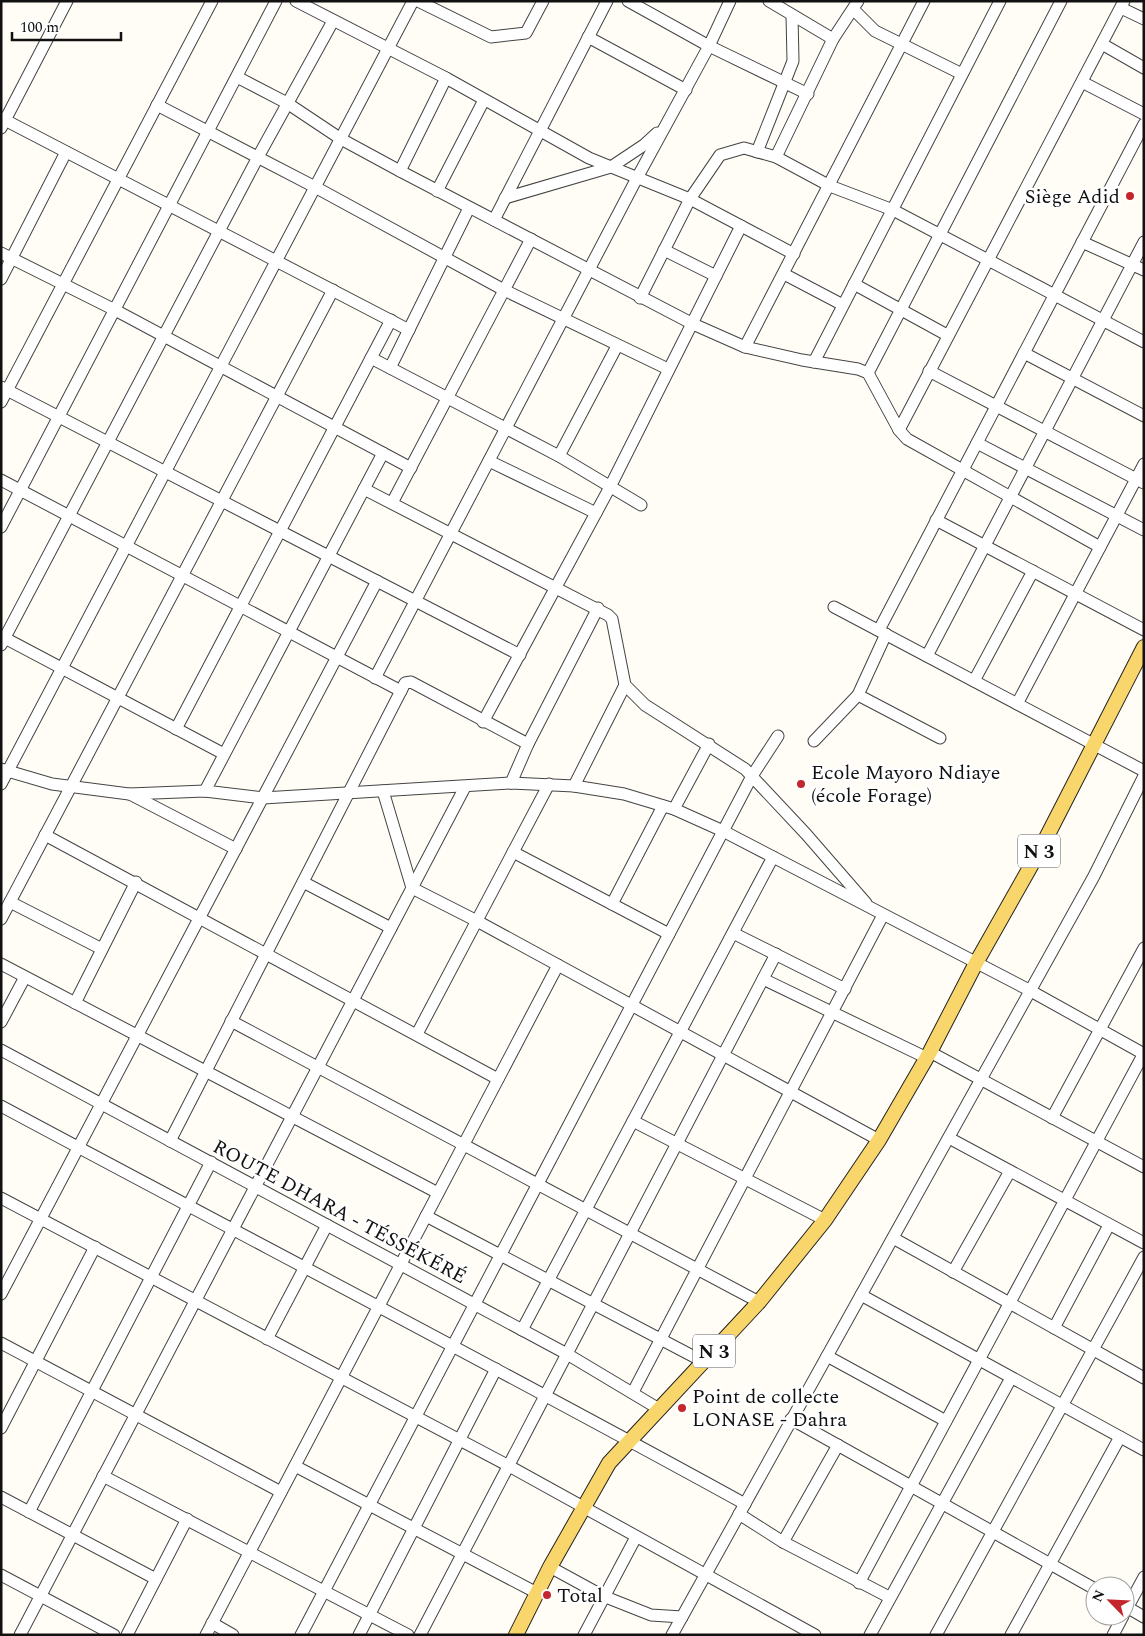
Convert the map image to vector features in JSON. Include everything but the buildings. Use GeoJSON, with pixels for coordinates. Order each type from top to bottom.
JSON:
{"type":"FeatureCollection","features":[{"type":"Feature","properties":{"kind":"main road","name":"N 3"},"geometry":{"type":"LineString","coordinates":[[516,1635],[550,1567],[609,1463],[759,1302],[825,1220],[879,1140],[928,1055],[976,963],[1041,848],[1144,647]]}},
{"type":"Feature","properties":{"kind":"street"},"geometry":{"type":"LineString","coordinates":[[66,1],[3,122],[118,178],[409,330]]}},
{"type":"Feature","properties":{"kind":"street"},"geometry":{"type":"LineString","coordinates":[[1,402],[4,388],[62,285],[212,1]]}},
{"type":"Feature","properties":{"kind":"street"},"geometry":{"type":"LineString","coordinates":[[1,527],[276,1]]}},
{"type":"Feature","properties":{"kind":"street"},"geometry":{"type":"LineString","coordinates":[[296,1],[446,78],[589,158],[690,199],[794,254]]}},
{"type":"Feature","properties":{"kind":"street"},"geometry":{"type":"LineString","coordinates":[[1,784],[4,770],[62,668],[413,1]]}},
{"type":"Feature","properties":{"kind":"street"},"geometry":{"type":"LineString","coordinates":[[418,1],[491,37],[526,33],[543,1]]}},
{"type":"Feature","properties":{"kind":"street"},"geometry":{"type":"LineString","coordinates":[[494,220],[539,129],[607,1]]}},
{"type":"Feature","properties":{"kind":"street"},"geometry":{"type":"LineString","coordinates":[[628,1],[709,46],[808,94]]}},
{"type":"Feature","properties":{"kind":"street"},"geometry":{"type":"LineString","coordinates":[[376,678],[636,178],[686,90],[730,1]]}},
{"type":"Feature","properties":{"kind":"street"},"geometry":{"type":"LineString","coordinates":[[769,1],[833,39]]}},
{"type":"Feature","properties":{"kind":"street"},"geometry":{"type":"LineString","coordinates":[[745,347],[830,186],[924,1]]}},
{"type":"Feature","properties":{"kind":"street"},"geometry":{"type":"LineString","coordinates":[[814,362],[1000,1]]}},
{"type":"Feature","properties":{"kind":"street"},"geometry":{"type":"LineString","coordinates":[[868,373],[1061,1]]}},
{"type":"Feature","properties":{"kind":"street"},"geometry":{"type":"LineString","coordinates":[[899,430],[947,335],[1123,5],[1144,19]]}},
{"type":"Feature","properties":{"kind":"street"},"geometry":{"type":"LineString","coordinates":[[776,157],[833,39],[856,6],[875,31],[962,74]]}},
{"type":"Feature","properties":{"kind":"street"},"geometry":{"type":"LineString","coordinates":[[757,152],[793,61],[792,15]]}},
{"type":"Feature","properties":{"kind":"street"},"geometry":{"type":"LineString","coordinates":[[224,754],[62,668],[2,640],[258,157],[333,21]]}},
{"type":"Feature","properties":{"kind":"street"},"geometry":{"type":"LineString","coordinates":[[588,37],[686,90]]}},
{"type":"Feature","properties":{"kind":"street"},"geometry":{"type":"LineString","coordinates":[[1102,44],[1144,68]]}},
{"type":"Feature","properties":{"kind":"street"},"geometry":{"type":"LineString","coordinates":[[236,77],[287,103],[341,139],[437,191],[693,324],[745,347],[814,362],[858,369],[868,373],[899,430],[907,439],[1100,547]]}},
{"type":"Feature","properties":{"kind":"street"},"geometry":{"type":"LineString","coordinates":[[400,170],[446,78]]}},
{"type":"Feature","properties":{"kind":"street"},"geometry":{"type":"LineString","coordinates":[[1082,82],[1144,114]]}},
{"type":"Feature","properties":{"kind":"street"},"geometry":{"type":"LineString","coordinates":[[437,191],[484,100]]}},
{"type":"Feature","properties":{"kind":"street"},"geometry":{"type":"LineString","coordinates":[[157,105],[315,187],[504,290],[668,369]]}},
{"type":"Feature","properties":{"kind":"street"},"geometry":{"type":"LineString","coordinates":[[814,741],[858,695],[882,632],[936,520],[1144,124]]}},
{"type":"Feature","properties":{"kind":"street"},"geometry":{"type":"LineString","coordinates":[[505,198],[611,168],[644,145],[666,125]]}},
{"type":"Feature","properties":{"kind":"street"},"geometry":{"type":"LineString","coordinates":[[1133,145],[1144,150]]}},
{"type":"Feature","properties":{"kind":"street"},"geometry":{"type":"LineString","coordinates":[[640,298],[690,199],[720,154],[744,148],[776,157],[830,186],[893,210],[1144,342]]}},
{"type":"Feature","properties":{"kind":"street"},"geometry":{"type":"LineString","coordinates":[[1,279],[6,255],[66,152]]}},
{"type":"Feature","properties":{"kind":"street"},"geometry":{"type":"LineString","coordinates":[[390,368],[469,208]]}},
{"type":"Feature","properties":{"kind":"street"},"geometry":{"type":"LineString","coordinates":[[484,722],[610,487],[741,226]]}},
{"type":"Feature","properties":{"kind":"street"},"geometry":{"type":"LineString","coordinates":[[392,503],[531,239]]}},
{"type":"Feature","properties":{"kind":"street"},"geometry":{"type":"LineString","coordinates":[[1082,242],[1144,270]]}},
{"type":"Feature","properties":{"kind":"street"},"geometry":{"type":"LineString","coordinates":[[927,656],[1144,242]]}},
{"type":"Feature","properties":{"kind":"street"},"geometry":{"type":"LineString","coordinates":[[664,250],[716,276]]}},
{"type":"Feature","properties":{"kind":"street"},"geometry":{"type":"LineString","coordinates":[[6,255],[62,285],[115,310],[411,468]]}},
{"type":"Feature","properties":{"kind":"street"},"geometry":{"type":"LineString","coordinates":[[784,274],[843,305]]}},
{"type":"Feature","properties":{"kind":"street"},"geometry":{"type":"LineString","coordinates":[[854,284],[901,308],[947,335]]}},
{"type":"Feature","properties":{"kind":"street"},"geometry":{"type":"LineString","coordinates":[[1,919],[333,290]]}},
{"type":"Feature","properties":{"kind":"street"},"geometry":{"type":"LineString","coordinates":[[176,728],[391,320]]}},
{"type":"Feature","properties":{"kind":"street"},"geometry":{"type":"LineString","coordinates":[[559,456],[617,346]]}},
{"type":"Feature","properties":{"kind":"street"},"geometry":{"type":"LineString","coordinates":[[1024,353],[1144,416]]}},
{"type":"Feature","properties":{"kind":"street"},"geometry":{"type":"LineString","coordinates":[[371,358],[559,456],[641,505]]}},
{"type":"Feature","properties":{"kind":"street"},"geometry":{"type":"LineString","coordinates":[[930,371],[1140,481]]}},
{"type":"Feature","properties":{"kind":"street"},"geometry":{"type":"LineString","coordinates":[[4,388],[520,655]]}},
{"type":"Feature","properties":{"kind":"street"},"geometry":{"type":"LineString","coordinates":[[977,443],[1144,530]]}},
{"type":"Feature","properties":{"kind":"street"},"geometry":{"type":"LineString","coordinates":[[205,791],[383,452]]}},
{"type":"Feature","properties":{"kind":"street"},"geometry":{"type":"LineString","coordinates":[[489,461],[596,513]]}},
{"type":"Feature","properties":{"kind":"street"},"geometry":{"type":"LineString","coordinates":[[1017,704],[1116,516],[1140,481],[1144,464]]}},
{"type":"Feature","properties":{"kind":"street"},"geometry":{"type":"LineString","coordinates":[[1,480],[401,691]]}},
{"type":"Feature","properties":{"kind":"street"},"geometry":{"type":"LineString","coordinates":[[364,488],[598,608],[612,619],[625,684],[645,705],[709,744],[745,769],[806,834],[869,908]]}},
{"type":"Feature","properties":{"kind":"street"},"geometry":{"type":"LineString","coordinates":[[936,520],[1144,630]]}},
{"type":"Feature","properties":{"kind":"street"},"geometry":{"type":"LineString","coordinates":[[974,681],[1033,571]]}},
{"type":"Feature","properties":{"kind":"street"},"geometry":{"type":"LineString","coordinates":[[1,1294],[377,581]]}},
{"type":"Feature","properties":{"kind":"street"},"geometry":{"type":"LineString","coordinates":[[834,607],[1144,771]]}},
{"type":"Feature","properties":{"kind":"street"},"geometry":{"type":"LineString","coordinates":[[511,784],[528,744],[598,608]]}},
{"type":"Feature","properties":{"kind":"street"},"geometry":{"type":"LineString","coordinates":[[170,1141],[405,683],[411,682],[528,744]]}},
{"type":"Feature","properties":{"kind":"street"},"geometry":{"type":"LineString","coordinates":[[574,786],[625,684]]}},
{"type":"Feature","properties":{"kind":"street"},"geometry":{"type":"LineString","coordinates":[[858,695],[940,738]]}},
{"type":"Feature","properties":{"kind":"street"},"geometry":{"type":"LineString","coordinates":[[301,1635],[752,776],[778,736]]}},
{"type":"Feature","properties":{"kind":"street"},"geometry":{"type":"LineString","coordinates":[[612,904],[668,808],[709,744]]}},
{"type":"Feature","properties":{"kind":"street"},"geometry":{"type":"LineString","coordinates":[[4,770],[52,784],[128,794],[205,791],[263,798],[511,784],[574,786],[624,794],[668,808],[723,831],[1029,990],[1144,1054],[858,1583]]}},
{"type":"Feature","properties":{"kind":"street"},"geometry":{"type":"LineString","coordinates":[[672,1635],[1094,876],[1144,776]]}},
{"type":"Feature","properties":{"kind":"street"},"geometry":{"type":"LineString","coordinates":[[417,1034],[549,784]]}},
{"type":"Feature","properties":{"kind":"street"},"geometry":{"type":"LineString","coordinates":[[20,1635],[255,1186],[294,1117],[318,1067],[465,787]]}},
{"type":"Feature","properties":{"kind":"street"},"geometry":{"type":"LineString","coordinates":[[383,791],[412,888],[477,921],[879,1140]]}},
{"type":"Feature","properties":{"kind":"street"},"geometry":{"type":"LineString","coordinates":[[128,794],[236,849]]}},
{"type":"Feature","properties":{"kind":"street"},"geometry":{"type":"LineString","coordinates":[[45,835],[136,882],[498,1078]]}},
{"type":"Feature","properties":{"kind":"street"},"geometry":{"type":"LineString","coordinates":[[513,852],[669,934]]}},
{"type":"Feature","properties":{"kind":"street"},"geometry":{"type":"LineString","coordinates":[[522,1330],[773,857]]}},
{"type":"Feature","properties":{"kind":"street"},"geometry":{"type":"LineString","coordinates":[[75,1003],[136,882]]}},
{"type":"Feature","properties":{"kind":"street"},"geometry":{"type":"LineString","coordinates":[[303,882],[391,928]]}},
{"type":"Feature","properties":{"kind":"street"},"geometry":{"type":"LineString","coordinates":[[10,902],[102,949]]}},
{"type":"Feature","properties":{"kind":"street"},"geometry":{"type":"LineString","coordinates":[[633,1392],[883,915]]}},
{"type":"Feature","properties":{"kind":"street"},"geometry":{"type":"LineString","coordinates":[[732,933],[844,989]]}},
{"type":"Feature","properties":{"kind":"street"},"geometry":{"type":"LineString","coordinates":[[1052,1118],[1144,948]]}},
{"type":"Feature","properties":{"kind":"street"},"geometry":{"type":"LineString","coordinates":[[420,1635],[678,1145],[776,954]]}},
{"type":"Feature","properties":{"kind":"street"},"geometry":{"type":"LineString","coordinates":[[1,964],[438,1193]]}},
{"type":"Feature","properties":{"kind":"street"},"geometry":{"type":"LineString","coordinates":[[206,1635],[558,965]]}},
{"type":"Feature","properties":{"kind":"street"},"geometry":{"type":"LineString","coordinates":[[1,1022],[26,977]]}},
{"type":"Feature","properties":{"kind":"street"},"geometry":{"type":"LineString","coordinates":[[763,979],[832,1014],[981,1080],[1144,1167]]}},
{"type":"Feature","properties":{"kind":"street"},"geometry":{"type":"LineString","coordinates":[[232,1021],[759,1302]]}},
{"type":"Feature","properties":{"kind":"street","name":"ROUTE DHARA - TÉSSÉKÉRÉ"},"geometry":{"type":"LineString","coordinates":[[1,1050],[567,1354],[659,1409]]}},
{"type":"Feature","properties":{"kind":"street"},"geometry":{"type":"LineString","coordinates":[[1,1106],[304,1269],[547,1395],[745,1504]]}},
{"type":"Feature","properties":{"kind":"street"},"geometry":{"type":"LineString","coordinates":[[632,1122],[825,1220]]}},
{"type":"Feature","properties":{"kind":"street"},"geometry":{"type":"LineString","coordinates":[[949,1138],[1144,1243]]}},
{"type":"Feature","properties":{"kind":"street"},"geometry":{"type":"LineString","coordinates":[[29,1512],[210,1162]]}},
{"type":"Feature","properties":{"kind":"street"},"geometry":{"type":"LineString","coordinates":[[954,1272],[1010,1171]]}},
{"type":"Feature","properties":{"kind":"street"},"geometry":{"type":"LineString","coordinates":[[1,1198],[509,1466],[636,1538],[706,1575],[799,1631],[815,1635]]}},
{"type":"Feature","properties":{"kind":"street"},"geometry":{"type":"LineString","coordinates":[[426,1216],[704,1362]]}},
{"type":"Feature","properties":{"kind":"street"},"geometry":{"type":"LineString","coordinates":[[1054,1328],[1110,1224]]}},
{"type":"Feature","properties":{"kind":"street"},"geometry":{"type":"LineString","coordinates":[[267,1339],[327,1225]]}},
{"type":"Feature","properties":{"kind":"street"},"geometry":{"type":"LineString","coordinates":[[893,1238],[1144,1378]]}},
{"type":"Feature","properties":{"kind":"street"},"geometry":{"type":"LineString","coordinates":[[1,1428],[95,1248]]}},
{"type":"Feature","properties":{"kind":"street"},"geometry":{"type":"LineString","coordinates":[[936,1635],[1144,1257]]}},
{"type":"Feature","properties":{"kind":"street"},"geometry":{"type":"LineString","coordinates":[[861,1295],[1144,1450]]}},
{"type":"Feature","properties":{"kind":"street"},"geometry":{"type":"LineString","coordinates":[[1,1343],[281,1492]]}},
{"type":"Feature","properties":{"kind":"street"},"geometry":{"type":"LineString","coordinates":[[827,1356],[946,1421]]}},
{"type":"Feature","properties":{"kind":"street"},"geometry":{"type":"LineString","coordinates":[[359,1635],[496,1369]]}},
{"type":"Feature","properties":{"kind":"street"},"geometry":{"type":"LineString","coordinates":[[870,1635],[1011,1378]]}},
{"type":"Feature","properties":{"kind":"street"},"geometry":{"type":"LineString","coordinates":[[792,1420],[1085,1584]]}},
{"type":"Feature","properties":{"kind":"street"},"geometry":{"type":"LineString","coordinates":[[1012,1635],[1120,1437]]}},
{"type":"Feature","properties":{"kind":"street"},"geometry":{"type":"LineString","coordinates":[[783,1542],[838,1445]]}},
{"type":"Feature","properties":{"kind":"street"},"geometry":{"type":"LineString","coordinates":[[295,1466],[537,1593]]}},
{"type":"Feature","properties":{"kind":"street"},"geometry":{"type":"LineString","coordinates":[[103,1476],[408,1635]]}},
{"type":"Feature","properties":{"kind":"street"},"geometry":{"type":"LineString","coordinates":[[1,1497],[156,1578]]}},
{"type":"Feature","properties":{"kind":"street"},"geometry":{"type":"LineString","coordinates":[[739,1514],[783,1542],[889,1598]]}},
{"type":"Feature","properties":{"kind":"street"},"geometry":{"type":"LineString","coordinates":[[127,1635],[187,1520]]}},
{"type":"Feature","properties":{"kind":"street"},"geometry":{"type":"LineString","coordinates":[[584,1635],[636,1538]]}},
{"type":"Feature","properties":{"kind":"street"},"geometry":{"type":"LineString","coordinates":[[550,1567],[604,1596],[651,1615],[682,1617]]}},
{"type":"Feature","properties":{"kind":"street"},"geometry":{"type":"LineString","coordinates":[[1,1576],[114,1635]]}},
{"type":"Feature","properties":{"kind":"street"},"geometry":{"type":"LineString","coordinates":[[1135,1593],[1144,1577]]}},
{"type":"Feature","properties":{"kind":"street"},"geometry":{"type":"LineString","coordinates":[[682,1617],[682,1635]]}},
{"type":"Feature","properties":{"kind":"street"},"geometry":{"type":"LineString","coordinates":[[212,1624],[233,1635]]}},
{"type":"Feature","properties":{"kind":"place","name":"Siège Adid"},"geometry":{"type":"Point","coordinates":[1130,196]}},
{"type":"Feature","properties":{"kind":"place","name":"Ecole Mayoro Ndiaye (école Forage)"},"geometry":{"type":"Point","coordinates":[801,784]}},
{"type":"Feature","properties":{"kind":"place","name":"Point de collecte LONASE - Dahra"},"geometry":{"type":"Point","coordinates":[682,1408]}},
{"type":"Feature","properties":{"kind":"place","name":"Total"},"geometry":{"type":"Point","coordinates":[547,1595]}}]}
